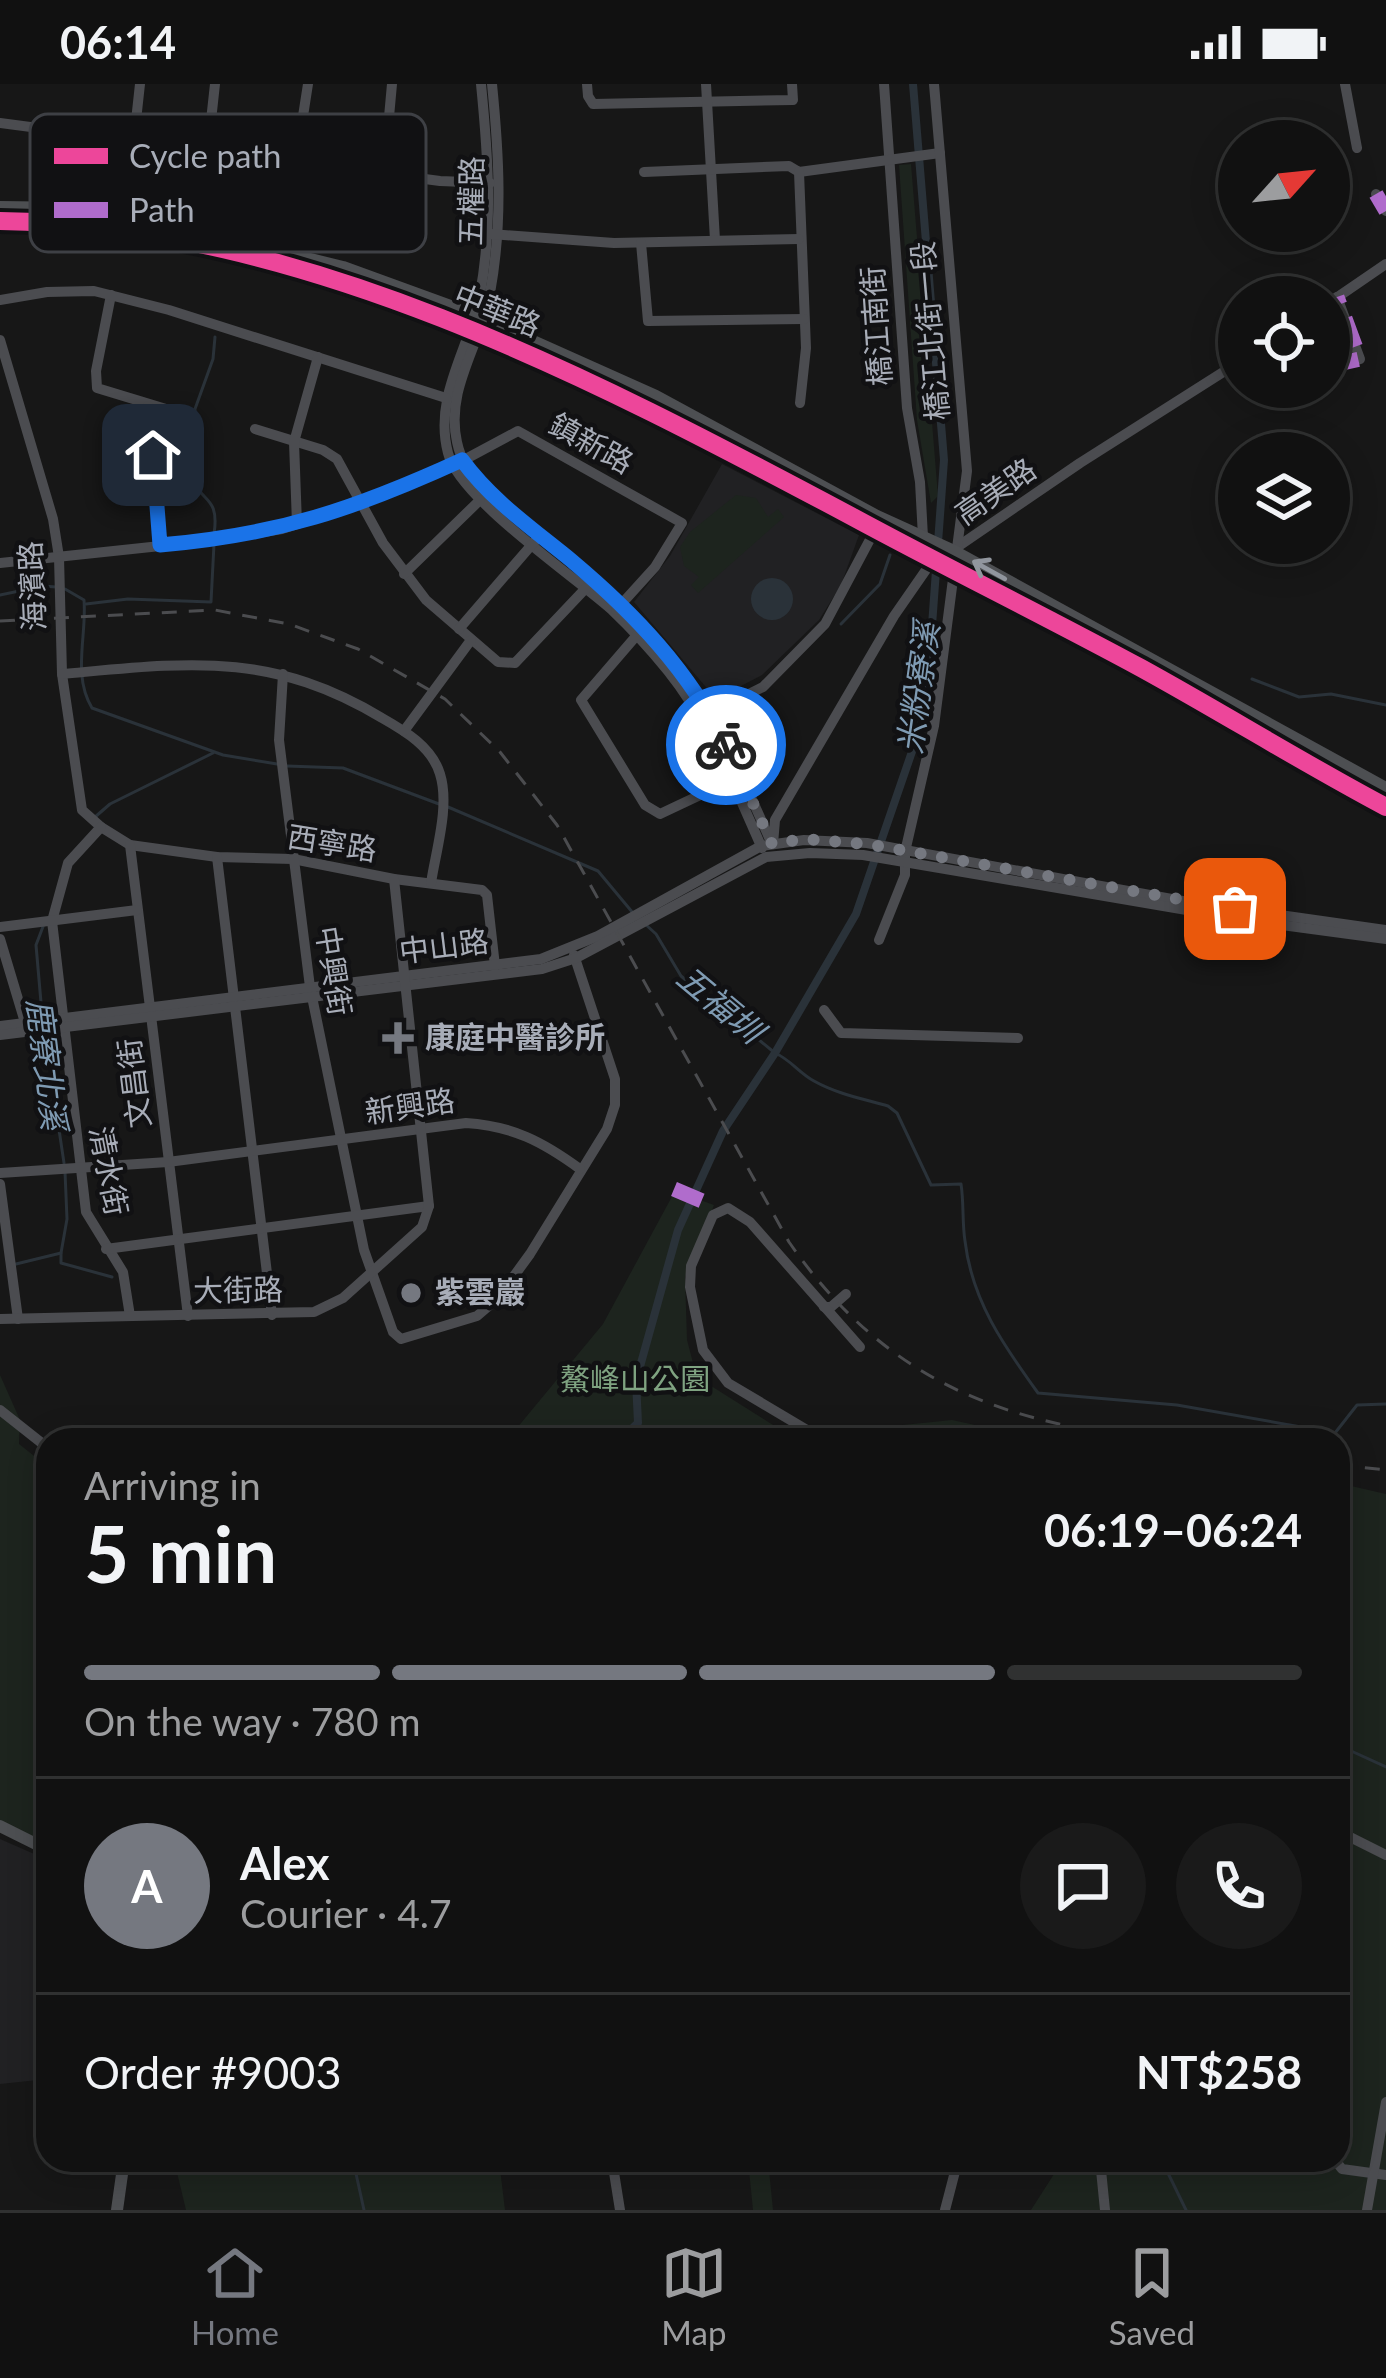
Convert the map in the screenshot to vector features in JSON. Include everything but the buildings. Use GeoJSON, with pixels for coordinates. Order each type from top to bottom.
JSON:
{"type":"FeatureCollection","features":[{"type":"Feature","properties":{"kind":"main road","name":"中華路"},"geometry":{"type":"LineString","coordinates":[[224,252],[338,280],[592,382],[954,573]]}},
{"type":"Feature","properties":{"kind":"main road","name":"中華路"},"geometry":{"type":"LineString","coordinates":[[281,252],[343,267],[479,317],[656,396],[953,552]]}},
{"type":"Feature","properties":{"kind":"main road"},"geometry":{"type":"LineString","coordinates":[[953,552],[1386,788]]}},
{"type":"Feature","properties":{"kind":"main road"},"geometry":{"type":"LineString","coordinates":[[954,573],[1141,668],[1386,807]]}},
{"type":"Feature","properties":{"kind":"main road"},"geometry":{"type":"LineString","coordinates":[[1340,782],[1346,767]]}},
{"type":"Feature","properties":{"kind":"main road"},"geometry":{"type":"LineString","coordinates":[[0,1826],[36,1844]]}},
{"type":"Feature","properties":{"kind":"main road"},"geometry":{"type":"LineString","coordinates":[[117,2210],[122,2172]]}},
{"type":"Feature","properties":{"kind":"street"},"geometry":{"type":"LineString","coordinates":[[137,114],[140,84]]}},
{"type":"Feature","properties":{"kind":"street"},"geometry":{"type":"LineString","coordinates":[[212,114],[215,84]]}},
{"type":"Feature","properties":{"kind":"street"},"geometry":{"type":"LineString","coordinates":[[303,114],[308,84]]}},
{"type":"Feature","properties":{"kind":"street"},"geometry":{"type":"LineString","coordinates":[[389,114],[392,84]]}},
{"type":"Feature","properties":{"kind":"street","name":"五權路"},"geometry":{"type":"LineString","coordinates":[[481,84],[494,180]]}},
{"type":"Feature","properties":{"kind":"street","name":"五權路"},"geometry":{"type":"LineString","coordinates":[[473,334],[493,234],[492,84]]}},
{"type":"Feature","properties":{"kind":"street"},"geometry":{"type":"LineString","coordinates":[[587,84],[593,104],[793,100],[792,84]]}},
{"type":"Feature","properties":{"kind":"street"},"geometry":{"type":"LineString","coordinates":[[706,84],[715,240]]}},
{"type":"Feature","properties":{"kind":"street","name":"橋江南街"},"geometry":{"type":"LineString","coordinates":[[884,84],[896,159],[907,408],[920,482],[923,537],[932,564]]}},
{"type":"Feature","properties":{"kind":"street","name":"橋江北街一段"},"geometry":{"type":"LineString","coordinates":[[905,857],[934,726],[967,471],[935,154],[934,84]]}},
{"type":"Feature","properties":{"kind":"street"},"geometry":{"type":"LineString","coordinates":[[1345,84],[1357,148]]}},
{"type":"Feature","properties":{"kind":"street"},"geometry":{"type":"LineString","coordinates":[[0,123],[30,127]]}},
{"type":"Feature","properties":{"kind":"street"},"geometry":{"type":"LineString","coordinates":[[644,172],[789,166],[799,172],[935,154]]}},
{"type":"Feature","properties":{"kind":"street"},"geometry":{"type":"LineString","coordinates":[[799,172],[806,348],[800,403]]}},
{"type":"Feature","properties":{"kind":"street"},"geometry":{"type":"LineString","coordinates":[[426,175],[494,180]]}},
{"type":"Feature","properties":{"kind":"street"},"geometry":{"type":"LineString","coordinates":[[1376,194],[1386,211]]}},
{"type":"Feature","properties":{"kind":"street"},"geometry":{"type":"LineString","coordinates":[[493,234],[564,242],[799,239]]}},
{"type":"Feature","properties":{"kind":"street"},"geometry":{"type":"LineString","coordinates":[[641,243],[648,321],[804,319]]}},
{"type":"Feature","properties":{"kind":"street"},"geometry":{"type":"LineString","coordinates":[[1350,288],[1386,264]]}},
{"type":"Feature","properties":{"kind":"street"},"geometry":{"type":"LineString","coordinates":[[0,300],[94,291],[446,398]]}},
{"type":"Feature","properties":{"kind":"street"},"geometry":{"type":"LineString","coordinates":[[111,295],[96,370],[97,388],[189,416]]}},
{"type":"Feature","properties":{"kind":"street"},"geometry":{"type":"LineString","coordinates":[[473,334],[446,398],[444,426],[457,463],[480,500],[537,539],[668,654],[705,716],[766,849]]}},
{"type":"Feature","properties":{"kind":"street"},"geometry":{"type":"LineString","coordinates":[[473,334],[455,399],[457,463],[586,588],[617,609],[705,716]]}},
{"type":"Feature","properties":{"kind":"street"},"geometry":{"type":"LineString","coordinates":[[1350,337],[1360,359],[1350,361]]}},
{"type":"Feature","properties":{"kind":"street","name":"海濱路"},"geometry":{"type":"LineString","coordinates":[[0,340],[4,367],[53,519],[59,557],[62,674],[79,804],[101,827]]}},
{"type":"Feature","properties":{"kind":"street"},"geometry":{"type":"LineString","coordinates":[[297,524],[294,442],[318,357]]}},
{"type":"Feature","properties":{"kind":"street","name":"高美路"},"geometry":{"type":"LineString","coordinates":[[766,849],[776,820],[894,616],[932,564],[1218,375]]}},
{"type":"Feature","properties":{"kind":"street"},"geometry":{"type":"LineString","coordinates":[[148,406],[160,545]]}},
{"type":"Feature","properties":{"kind":"street"},"geometry":{"type":"LineString","coordinates":[[255,429],[323,450],[337,459],[404,574],[498,662],[515,663],[586,588]]}},
{"type":"Feature","properties":{"kind":"street","name":"鎮新路"},"geometry":{"type":"LineString","coordinates":[[0,562],[235,538],[297,524],[363,503],[457,463],[518,430],[682,523],[656,567],[617,609]]}},
{"type":"Feature","properties":{"kind":"street"},"geometry":{"type":"LineString","coordinates":[[404,574],[480,500]]}},
{"type":"Feature","properties":{"kind":"street"},"geometry":{"type":"LineString","coordinates":[[705,716],[772,680],[825,624],[875,530]]}},
{"type":"Feature","properties":{"kind":"street"},"geometry":{"type":"LineString","coordinates":[[459,629],[537,539]]}},
{"type":"Feature","properties":{"kind":"street"},"geometry":{"type":"LineString","coordinates":[[637,635],[582,695],[590,720],[656,814],[736,778]]}},
{"type":"Feature","properties":{"kind":"street"},"geometry":{"type":"LineString","coordinates":[[404,730],[471,640]]}},
{"type":"Feature","properties":{"kind":"street"},"geometry":{"type":"LineString","coordinates":[[62,674],[194,662],[284,674],[363,706],[404,730],[433,757],[441,777],[444,799],[431,883]]}},
{"type":"Feature","properties":{"kind":"street","name":"中興街"},"geometry":{"type":"LineString","coordinates":[[284,674],[279,740],[311,992],[357,1216],[393,1332],[401,1339],[477,1316],[498,1298],[580,1169]]}},
{"type":"Feature","properties":{"kind":"street","name":"西寧路"},"geometry":{"type":"LineString","coordinates":[[101,827],[130,845],[217,857],[293,859],[485,892],[495,966]]}},
{"type":"Feature","properties":{"kind":"street","name":"清水街"},"geometry":{"type":"LineString","coordinates":[[101,827],[68,863],[52,921],[86,1212],[124,1276],[130,1316]]}},
{"type":"Feature","properties":{"kind":"street","name":"中山路"},"geometry":{"type":"LineString","coordinates":[[0,1031],[403,981],[542,969],[766,849],[804,839],[905,857]]}},
{"type":"Feature","properties":{"kind":"street","name":"文昌街"},"geometry":{"type":"LineString","coordinates":[[130,845],[188,1316]]}},
{"type":"Feature","properties":{"kind":"street"},"geometry":{"type":"LineString","coordinates":[[217,857],[272,1315]]}},
{"type":"Feature","properties":{"kind":"street"},"geometry":{"type":"LineString","coordinates":[[879,940],[905,875],[905,857],[1250,921],[1386,935]]}},
{"type":"Feature","properties":{"kind":"street"},"geometry":{"type":"LineString","coordinates":[[106,1249],[429,1206],[394,879]]}},
{"type":"Feature","properties":{"kind":"street"},"geometry":{"type":"LineString","coordinates":[[0,927],[137,910]]}},
{"type":"Feature","properties":{"kind":"street"},"geometry":{"type":"LineString","coordinates":[[0,939],[27,1027]]}},
{"type":"Feature","properties":{"kind":"street"},"geometry":{"type":"LineString","coordinates":[[574,954],[607,1050],[615,1092],[607,1129],[580,1169]]}},
{"type":"Feature","properties":{"kind":"street","name":"中山路"},"geometry":{"type":"LineString","coordinates":[[403,981],[574,954]]}},
{"type":"Feature","properties":{"kind":"street"},"geometry":{"type":"LineString","coordinates":[[824,1010],[841,1034],[1018,1038]]}},
{"type":"Feature","properties":{"kind":"street","name":"新興路"},"geometry":{"type":"LineString","coordinates":[[0,1173],[168,1162],[466,1123],[506,1126],[527,1134],[580,1169]]}},
{"type":"Feature","properties":{"kind":"street"},"geometry":{"type":"LineString","coordinates":[[0,1184],[18,1319]]}},
{"type":"Feature","properties":{"kind":"street","name":"大街路"},"geometry":{"type":"LineString","coordinates":[[0,1319],[272,1315],[322,1309],[343,1298],[422,1227],[429,1206]]}},
{"type":"Feature","properties":{"kind":"street"},"geometry":{"type":"LineString","coordinates":[[804,1428],[728,1382],[704,1350],[690,1287],[691,1266],[713,1215],[723,1208],[737,1211],[860,1347]]}},
{"type":"Feature","properties":{"kind":"street"},"geometry":{"type":"LineString","coordinates":[[824,1307],[846,1294]]}},
{"type":"Feature","properties":{"kind":"street"},"geometry":{"type":"LineString","coordinates":[[0,1410],[36,1438]]}},
{"type":"Feature","properties":{"kind":"street"},"geometry":{"type":"LineString","coordinates":[[1350,1837],[1386,1855]]}},
{"type":"Feature","properties":{"kind":"street"},"geometry":{"type":"LineString","coordinates":[[1367,2210],[1380,2175],[1386,2102]]}},
{"type":"Feature","properties":{"kind":"street"},"geometry":{"type":"LineString","coordinates":[[1350,2170],[1380,2175]]}},
{"type":"Feature","properties":{"kind":"street"},"geometry":{"type":"LineString","coordinates":[[614,2172],[620,2210]]}},
{"type":"Feature","properties":{"kind":"street"},"geometry":{"type":"LineString","coordinates":[[945,2210],[955,2172]]}},
{"type":"Feature","properties":{"kind":"street"},"geometry":{"type":"LineString","coordinates":[[1101,2172],[1105,2210]]}},
{"type":"Feature","properties":{"kind":"shaded area"},"geometry":{"type":"Polygon","coordinates":[[[722,464],[859,535],[841,585],[819,620],[762,675],[716,699],[634,602],[670,556],[722,464]]]}},
{"type":"Feature","properties":{"kind":"shaded area"},"geometry":{"type":"Polygon","coordinates":[[[772,578],[787,584],[793,599],[787,614],[772,620],[757,614],[751,599],[757,584],[772,578]]]}},
{"type":"Feature","properties":{"kind":"shaded area"},"geometry":{"type":"Polygon","coordinates":[[[0,1839],[36,1855],[36,2080],[0,2084],[0,1839]]]}},
{"type":"Feature","properties":{"kind":"green space"},"geometry":{"type":"Polygon","coordinates":[[[911,164],[938,496],[931,503],[917,420],[899,165],[911,164]]]}},
{"type":"Feature","properties":{"kind":"green space"},"geometry":{"type":"Polygon","coordinates":[[[736,495],[756,498],[768,517],[778,509],[784,517],[698,593],[691,585],[699,577],[684,566],[680,547],[690,532],[736,495]]]}},
{"type":"Feature","properties":{"kind":"green space","name":"鰲峰山公園"},"geometry":{"type":"Polygon","coordinates":[[[675,1191],[714,1205],[685,1277],[687,1340],[693,1363],[708,1384],[778,1428],[517,1428],[603,1324],[675,1191]]]}},
{"type":"Feature","properties":{"kind":"green space"},"geometry":{"type":"Polygon","coordinates":[[[0,1375],[20,1420],[19,1444],[36,1457],[36,1838],[0,1821],[0,1375]]]}},
{"type":"Feature","properties":{"kind":"green space"},"geometry":{"type":"Polygon","coordinates":[[[952,1420],[989,1428],[881,1428],[952,1420]]]}},
{"type":"Feature","properties":{"kind":"green space"},"geometry":{"type":"Polygon","coordinates":[[[1350,1486],[1386,1494],[1386,2210],[1031,2210],[1055,2172],[1350,2172],[1350,1486]]]}},
{"type":"Feature","properties":{"kind":"green space"},"geometry":{"type":"Polygon","coordinates":[[[177,2172],[500,2172],[505,2210],[186,2210],[177,2172]]]}},
{"type":"Feature","properties":{"kind":"green space"},"geometry":{"type":"Polygon","coordinates":[[[749,2172],[769,2172],[773,2210],[753,2210],[749,2172]]]}},
{"type":"Feature","properties":{"kind":"waterway","name":"米粉寮溪"},"geometry":{"type":"LineString","coordinates":[[633,1428],[638,1423],[636,1381],[678,1230],[723,1131],[856,914],[916,740],[929,667],[944,460],[913,84]]}},
{"type":"Feature","properties":{"kind":"waterway"},"geometry":{"type":"LineString","coordinates":[[214,534],[212,506],[194,479],[195,409],[213,359],[215,337]]}},
{"type":"Feature","properties":{"kind":"waterway"},"geometry":{"type":"LineString","coordinates":[[86,604],[128,599],[211,602],[214,544]]}},
{"type":"Feature","properties":{"kind":"waterway"},"geometry":{"type":"LineString","coordinates":[[841,624],[880,584],[890,555]]}},
{"type":"Feature","properties":{"kind":"waterway","name":"五福圳"},"geometry":{"type":"LineString","coordinates":[[0,595],[56,587]]}},
{"type":"Feature","properties":{"kind":"waterway","name":"五福圳"},"geometry":{"type":"LineString","coordinates":[[65,589],[84,600],[81,669],[92,708],[223,755],[277,764]]}},
{"type":"Feature","properties":{"kind":"waterway"},"geometry":{"type":"LineString","coordinates":[[1252,679],[1299,697],[1331,694],[1386,705]]}},
{"type":"Feature","properties":{"kind":"waterway","name":"鹿寮北溪"},"geometry":{"type":"LineString","coordinates":[[95,817],[110,804],[213,753]]}},
{"type":"Feature","properties":{"kind":"waterway","name":"五福圳"},"geometry":{"type":"LineString","coordinates":[[287,766],[343,768],[439,804]]}},
{"type":"Feature","properties":{"kind":"waterway","name":"五福圳"},"geometry":{"type":"LineString","coordinates":[[448,807],[598,871],[633,913]]}},
{"type":"Feature","properties":{"kind":"waterway","name":"鹿寮北溪"},"geometry":{"type":"LineString","coordinates":[[42,1014],[36,945],[44,924]]}},
{"type":"Feature","properties":{"kind":"waterway","name":"五福圳"},"geometry":{"type":"LineString","coordinates":[[645,924],[681,976],[775,1053],[823,1086],[897,1113],[931,1185],[961,1184],[965,1241],[982,1303],[1038,1393],[1177,1405],[1307,1428]]}},
{"type":"Feature","properties":{"kind":"waterway","name":"鹿寮北溪"},"geometry":{"type":"LineString","coordinates":[[45,1036],[64,1163]]}},
{"type":"Feature","properties":{"kind":"waterway","name":"鹿寮北溪"},"geometry":{"type":"LineString","coordinates":[[16,1264],[61,1253],[67,1219],[65,1172]]}},
{"type":"Feature","properties":{"kind":"waterway"},"geometry":{"type":"LineString","coordinates":[[61,1253],[61,1263],[112,1277]]}},
{"type":"Feature","properties":{"kind":"waterway","name":"五福圳"},"geometry":{"type":"LineString","coordinates":[[1339,1428],[1357,1405],[1386,1404]]}},
{"type":"Feature","properties":{"kind":"waterway","name":"米粉寮溪"},"geometry":{"type":"LineString","coordinates":[[1350,1750],[1386,1767]]}},
{"type":"Feature","properties":{"kind":"waterway"},"geometry":{"type":"LineString","coordinates":[[356,2172],[364,2210]]}},
{"type":"Feature","properties":{"kind":"waterway"},"geometry":{"type":"LineString","coordinates":[[1167,2172],[1186,2210]]}},
{"type":"Feature","properties":{"kind":"railway"},"geometry":{"type":"LineString","coordinates":[[0,621],[215,610],[289,624],[358,649],[445,699],[500,752],[557,825],[789,1242],[826,1289],[865,1329],[906,1361],[950,1386],[997,1406],[1082,1428]]}},
{"type":"Feature","properties":{"kind":"railway"},"geometry":{"type":"LineString","coordinates":[[1350,1466],[1386,1470]]}},
{"type":"Feature","properties":{"kind":"marked path"},"geometry":{"type":"LineString","coordinates":[[1376,194],[1386,211]]}},
{"type":"Feature","properties":{"kind":"marked path"},"geometry":{"type":"LineString","coordinates":[[1350,332],[1360,359],[1350,361]]}},
{"type":"Feature","properties":{"kind":"marked path"},"geometry":{"type":"LineString","coordinates":[[674,1189],[714,1206]]}},
{"type":"Feature","properties":{"kind":"cycle path"},"geometry":{"type":"LineString","coordinates":[[0,221],[30,223]]}},
{"type":"Feature","properties":{"kind":"cycle path"},"geometry":{"type":"LineString","coordinates":[[235,252],[333,279],[441,318],[650,412],[1141,668],[1386,807]]}},
{"type":"Feature","properties":{"kind":"way so far"},"geometry":{"type":"LineString","coordinates":[[726,745],[772,844],[836,839],[1235,909]]}},
{"type":"Feature","properties":{"kind":"place","name":"康庭中醫診所"},"geometry":{"type":"Point","coordinates":[398,1038]}},
{"type":"Feature","properties":{"kind":"place","name":"紫雲巖"},"geometry":{"type":"Point","coordinates":[411,1293]}},
{"type":"Feature","properties":{"kind":"route"},"geometry":{"type":"LineString","coordinates":[[153,455],[160,545],[282,529],[363,503],[462,460],[497,501],[574,563],[659,643],[710,713],[726,745]]}}]}
